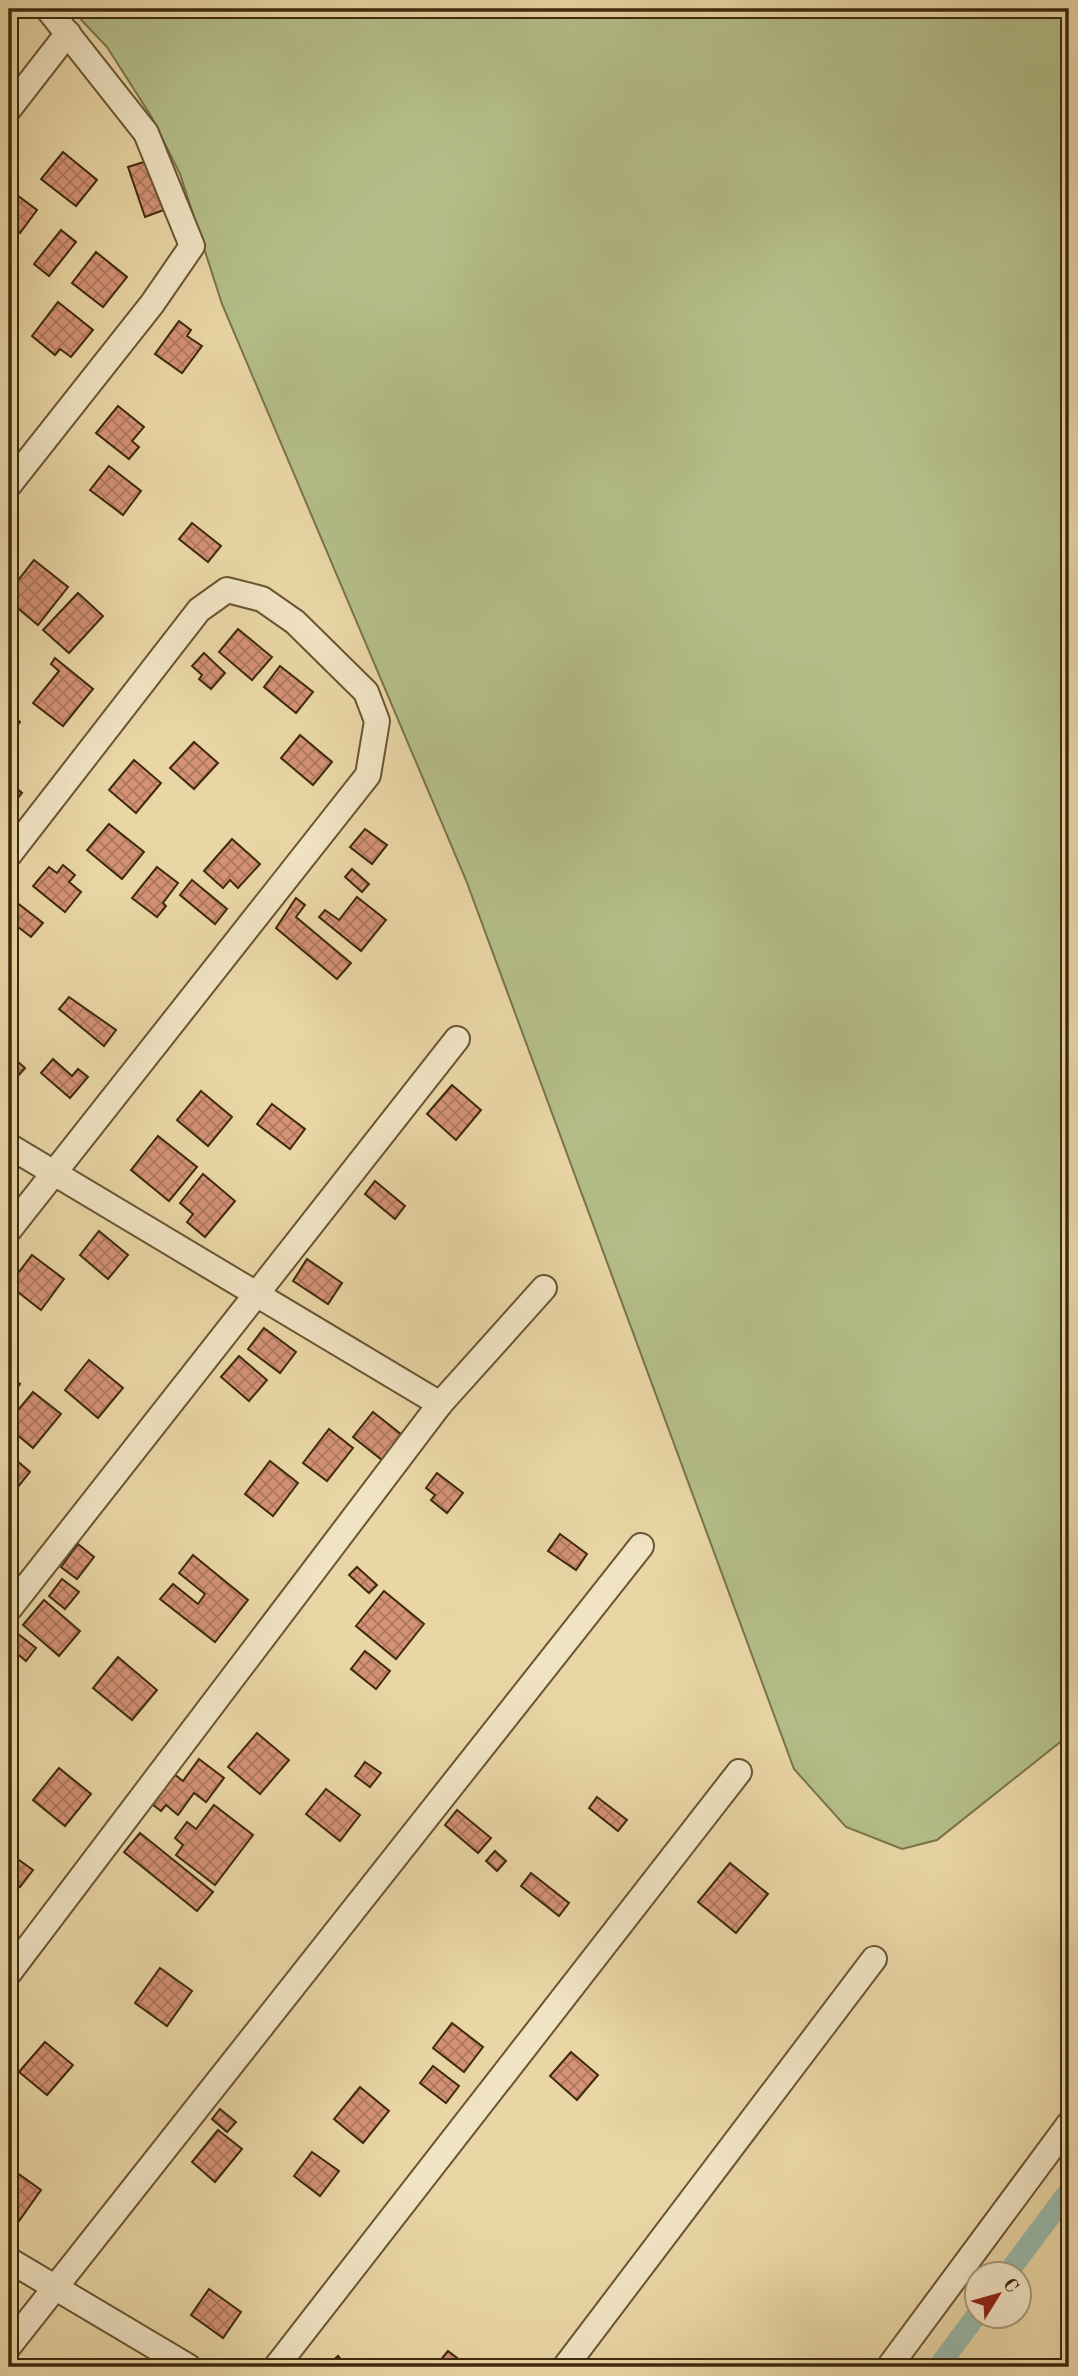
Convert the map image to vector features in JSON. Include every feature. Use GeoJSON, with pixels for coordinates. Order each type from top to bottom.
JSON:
{"type":"FeatureCollection","features":[{"type":"Feature","properties":{"kind":"street"},"geometry":{"type":"LineString","coordinates":[[9,485],[152,304],[192,246],[146,132],[48,9]]}},
{"type":"Feature","properties":{"kind":"street"},"geometry":{"type":"LineString","coordinates":[[9,109],[68,33]]}},
{"type":"Feature","properties":{"kind":"street"},"geometry":{"type":"LineString","coordinates":[[9,855],[198,610],[227,590],[262,599],[295,622],[366,692],[377,721],[368,775],[9,1230]]}},
{"type":"Feature","properties":{"kind":"street"},"geometry":{"type":"LineString","coordinates":[[9,1609],[457,1039]]}},
{"type":"Feature","properties":{"kind":"street"},"geometry":{"type":"LineString","coordinates":[[9,1146],[440,1404]]}},
{"type":"Feature","properties":{"kind":"street"},"geometry":{"type":"LineString","coordinates":[[9,1973],[440,1404],[544,1288]]}},
{"type":"Feature","properties":{"kind":"street"},"geometry":{"type":"LineString","coordinates":[[9,2346],[640,1546]]}},
{"type":"Feature","properties":{"kind":"street"},"geometry":{"type":"LineString","coordinates":[[276,2367],[739,1772]]}},
{"type":"Feature","properties":{"kind":"street"},"geometry":{"type":"LineString","coordinates":[[565,2367],[874,1959]]}},
{"type":"Feature","properties":{"kind":"street"},"geometry":{"type":"LineString","coordinates":[[889,2367],[1069,2124]]}},
{"type":"Feature","properties":{"kind":"street"},"geometry":{"type":"LineString","coordinates":[[9,2260],[188,2367]]}},
{"type":"Feature","properties":{"kind":"green space"},"geometry":{"type":"Polygon","coordinates":[[[71,9],[1069,9],[1069,1735],[937,1840],[902,1849],[846,1827],[794,1769],[466,880],[222,304],[180,174],[151,116],[107,47],[71,9]]]}},
{"type":"Feature","properties":{"kind":"building"},"geometry":{"type":"Polygon","coordinates":[[[63,152],[97,180],[76,206],[41,179],[63,152]]]}},
{"type":"Feature","properties":{"kind":"building"},"geometry":{"type":"Polygon","coordinates":[[[147,161],[164,210],[145,217],[128,167],[147,161]]]}},
{"type":"Feature","properties":{"kind":"building"},"geometry":{"type":"Polygon","coordinates":[[[9,189],[37,210],[20,233],[9,224],[9,189]]]}},
{"type":"Feature","properties":{"kind":"building"},"geometry":{"type":"Polygon","coordinates":[[[61,230],[76,242],[49,276],[34,264],[61,230]]]}},
{"type":"Feature","properties":{"kind":"building"},"geometry":{"type":"Polygon","coordinates":[[[96,252],[127,277],[103,307],[72,283],[96,252]]]}},
{"type":"Feature","properties":{"kind":"building"},"geometry":{"type":"Polygon","coordinates":[[[58,302],[93,330],[71,357],[60,349],[55,355],[32,336],[58,302]]]}},
{"type":"Feature","properties":{"kind":"building"},"geometry":{"type":"Polygon","coordinates":[[[179,321],[191,330],[187,336],[202,346],[182,373],[155,354],[179,321]]]}},
{"type":"Feature","properties":{"kind":"building"},"geometry":{"type":"Polygon","coordinates":[[[118,406],[144,427],[132,441],[139,447],[129,459],[96,433],[118,406]]]}},
{"type":"Feature","properties":{"kind":"building"},"geometry":{"type":"Polygon","coordinates":[[[109,466],[141,491],[123,515],[90,490],[109,466]]]}},
{"type":"Feature","properties":{"kind":"building"},"geometry":{"type":"Polygon","coordinates":[[[192,523],[221,546],[208,562],[179,539],[192,523]]]}},
{"type":"Feature","properties":{"kind":"building"},"geometry":{"type":"Polygon","coordinates":[[[34,560],[68,587],[38,625],[9,601],[9,592],[34,560]]]}},
{"type":"Feature","properties":{"kind":"building"},"geometry":{"type":"Polygon","coordinates":[[[78,593],[103,616],[69,653],[43,630],[78,593]]]}},
{"type":"Feature","properties":{"kind":"building"},"geometry":{"type":"Polygon","coordinates":[[[238,629],[272,657],[252,680],[219,652],[238,629]]]}},
{"type":"Feature","properties":{"kind":"building"},"geometry":{"type":"Polygon","coordinates":[[[204,653],[225,673],[211,689],[199,679],[202,675],[192,666],[204,653]]]}},
{"type":"Feature","properties":{"kind":"building"},"geometry":{"type":"Polygon","coordinates":[[[55,658],[93,689],[63,726],[33,703],[59,671],[51,664],[55,658]]]}},
{"type":"Feature","properties":{"kind":"building"},"geometry":{"type":"Polygon","coordinates":[[[280,666],[313,692],[296,713],[264,687],[280,666]]]}},
{"type":"Feature","properties":{"kind":"building"},"geometry":{"type":"Polygon","coordinates":[[[9,714],[20,722],[9,737],[9,714]]]}},
{"type":"Feature","properties":{"kind":"building"},"geometry":{"type":"Polygon","coordinates":[[[300,735],[332,762],[313,785],[281,758],[300,735]]]}},
{"type":"Feature","properties":{"kind":"building"},"geometry":{"type":"Polygon","coordinates":[[[194,742],[218,763],[194,789],[170,768],[194,742]]]}},
{"type":"Feature","properties":{"kind":"building"},"geometry":{"type":"Polygon","coordinates":[[[134,760],[161,783],[136,813],[109,790],[134,760]]]}},
{"type":"Feature","properties":{"kind":"building"},"geometry":{"type":"Polygon","coordinates":[[[9,782],[22,793],[13,804],[9,800],[9,782]]]}},
{"type":"Feature","properties":{"kind":"building"},"geometry":{"type":"Polygon","coordinates":[[[109,824],[144,852],[122,879],[87,850],[109,824]]]}},
{"type":"Feature","properties":{"kind":"building"},"geometry":{"type":"Polygon","coordinates":[[[365,829],[387,845],[372,864],[350,847],[365,829]]]}},
{"type":"Feature","properties":{"kind":"building"},"geometry":{"type":"Polygon","coordinates":[[[232,839],[260,864],[238,888],[230,880],[223,888],[204,871],[232,839]]]}},
{"type":"Feature","properties":{"kind":"building"},"geometry":{"type":"Polygon","coordinates":[[[63,865],[75,875],[69,882],[81,892],[65,912],[33,886],[49,867],[57,873],[63,865]]]}},
{"type":"Feature","properties":{"kind":"building"},"geometry":{"type":"Polygon","coordinates":[[[157,867],[178,883],[163,903],[166,906],[157,917],[132,898],[157,867]]]}},
{"type":"Feature","properties":{"kind":"building"},"geometry":{"type":"Polygon","coordinates":[[[352,869],[369,884],[362,892],[345,877],[352,869]]]}},
{"type":"Feature","properties":{"kind":"building"},"geometry":{"type":"Polygon","coordinates":[[[192,880],[227,909],[215,924],[180,895],[192,880]]]}},
{"type":"Feature","properties":{"kind":"building"},"geometry":{"type":"Polygon","coordinates":[[[357,897],[386,920],[361,951],[319,917],[325,910],[339,920],[357,897]]]}},
{"type":"Feature","properties":{"kind":"building"},"geometry":{"type":"Polygon","coordinates":[[[11,898],[43,923],[31,937],[9,920],[11,898]]]}},
{"type":"Feature","properties":{"kind":"building"},"geometry":{"type":"Polygon","coordinates":[[[296,898],[305,905],[296,917],[351,963],[337,979],[276,928],[296,898]]]}},
{"type":"Feature","properties":{"kind":"building"},"geometry":{"type":"Polygon","coordinates":[[[69,997],[116,1030],[104,1046],[59,1009],[69,997]]]}},
{"type":"Feature","properties":{"kind":"building"},"geometry":{"type":"Polygon","coordinates":[[[9,1054],[25,1068],[9,1086],[9,1054]]]}},
{"type":"Feature","properties":{"kind":"building"},"geometry":{"type":"Polygon","coordinates":[[[53,1059],[72,1076],[78,1069],[88,1077],[70,1098],[41,1073],[53,1059]]]}},
{"type":"Feature","properties":{"kind":"building"},"geometry":{"type":"Polygon","coordinates":[[[452,1085],[481,1110],[456,1140],[427,1114],[452,1085]]]}},
{"type":"Feature","properties":{"kind":"building"},"geometry":{"type":"Polygon","coordinates":[[[201,1091],[232,1117],[208,1146],[177,1120],[201,1091]]]}},
{"type":"Feature","properties":{"kind":"building"},"geometry":{"type":"Polygon","coordinates":[[[272,1104],[305,1129],[290,1149],[257,1124],[272,1104]]]}},
{"type":"Feature","properties":{"kind":"building"},"geometry":{"type":"Polygon","coordinates":[[[158,1136],[197,1167],[169,1201],[131,1170],[158,1136]]]}},
{"type":"Feature","properties":{"kind":"building"},"geometry":{"type":"Polygon","coordinates":[[[203,1174],[235,1201],[205,1237],[187,1222],[193,1214],[180,1203],[203,1174]]]}},
{"type":"Feature","properties":{"kind":"building"},"geometry":{"type":"Polygon","coordinates":[[[375,1181],[405,1206],[395,1219],[365,1194],[375,1181]]]}},
{"type":"Feature","properties":{"kind":"building"},"geometry":{"type":"Polygon","coordinates":[[[99,1231],[128,1255],[108,1279],[80,1255],[99,1231]]]}},
{"type":"Feature","properties":{"kind":"building"},"geometry":{"type":"Polygon","coordinates":[[[32,1255],[64,1279],[41,1310],[9,1285],[32,1255]]]}},
{"type":"Feature","properties":{"kind":"building"},"geometry":{"type":"Polygon","coordinates":[[[307,1259],[342,1283],[328,1304],[293,1281],[307,1259]]]}},
{"type":"Feature","properties":{"kind":"building"},"geometry":{"type":"Polygon","coordinates":[[[264,1328],[296,1352],[280,1373],[248,1349],[264,1328]]]}},
{"type":"Feature","properties":{"kind":"building"},"geometry":{"type":"Polygon","coordinates":[[[239,1356],[267,1380],[249,1401],[221,1377],[239,1356]]]}},
{"type":"Feature","properties":{"kind":"building"},"geometry":{"type":"Polygon","coordinates":[[[89,1360],[123,1388],[98,1418],[65,1390],[89,1360]]]}},
{"type":"Feature","properties":{"kind":"building"},"geometry":{"type":"Polygon","coordinates":[[[9,1375],[20,1384],[9,1399],[9,1375]]]}},
{"type":"Feature","properties":{"kind":"building"},"geometry":{"type":"Polygon","coordinates":[[[33,1392],[61,1414],[33,1448],[9,1428],[9,1421],[33,1392]]]}},
{"type":"Feature","properties":{"kind":"building"},"geometry":{"type":"Polygon","coordinates":[[[373,1412],[402,1435],[382,1460],[353,1437],[373,1412]]]}},
{"type":"Feature","properties":{"kind":"building"},"geometry":{"type":"Polygon","coordinates":[[[329,1429],[353,1448],[327,1481],[303,1463],[329,1429]]]}},
{"type":"Feature","properties":{"kind":"building"},"geometry":{"type":"Polygon","coordinates":[[[9,1454],[30,1472],[9,1498],[9,1454]]]}},
{"type":"Feature","properties":{"kind":"building"},"geometry":{"type":"Polygon","coordinates":[[[270,1461],[298,1483],[273,1516],[245,1494],[270,1461]]]}},
{"type":"Feature","properties":{"kind":"building"},"geometry":{"type":"Polygon","coordinates":[[[437,1473],[463,1493],[447,1513],[431,1500],[435,1495],[426,1488],[437,1473]]]}},
{"type":"Feature","properties":{"kind":"building"},"geometry":{"type":"Polygon","coordinates":[[[560,1534],[587,1554],[576,1570],[548,1551],[560,1534]]]}},
{"type":"Feature","properties":{"kind":"building"},"geometry":{"type":"Polygon","coordinates":[[[78,1544],[94,1557],[77,1579],[61,1567],[78,1544]]]}},
{"type":"Feature","properties":{"kind":"building"},"geometry":{"type":"Polygon","coordinates":[[[193,1555],[248,1600],[215,1642],[160,1599],[173,1584],[198,1604],[205,1594],[179,1573],[193,1555]]]}},
{"type":"Feature","properties":{"kind":"building"},"geometry":{"type":"Polygon","coordinates":[[[357,1567],[377,1585],[369,1593],[349,1575],[357,1567]]]}},
{"type":"Feature","properties":{"kind":"building"},"geometry":{"type":"Polygon","coordinates":[[[62,1579],[79,1592],[65,1609],[49,1596],[62,1579]]]}},
{"type":"Feature","properties":{"kind":"building"},"geometry":{"type":"Polygon","coordinates":[[[384,1591],[424,1624],[396,1659],[356,1626],[384,1591]]]}},
{"type":"Feature","properties":{"kind":"building"},"geometry":{"type":"Polygon","coordinates":[[[44,1600],[80,1631],[59,1656],[23,1625],[44,1600]]]}},
{"type":"Feature","properties":{"kind":"building"},"geometry":{"type":"Polygon","coordinates":[[[13,1630],[36,1648],[26,1661],[9,1647],[9,1635],[13,1630]]]}},
{"type":"Feature","properties":{"kind":"building"},"geometry":{"type":"Polygon","coordinates":[[[365,1651],[390,1671],[376,1689],[351,1669],[365,1651]]]}},
{"type":"Feature","properties":{"kind":"building"},"geometry":{"type":"Polygon","coordinates":[[[118,1657],[157,1690],[132,1720],[93,1688],[118,1657]]]}},
{"type":"Feature","properties":{"kind":"building"},"geometry":{"type":"Polygon","coordinates":[[[257,1733],[289,1760],[260,1794],[228,1767],[257,1733]]]}},
{"type":"Feature","properties":{"kind":"building"},"geometry":{"type":"Polygon","coordinates":[[[199,1759],[224,1778],[206,1802],[194,1793],[178,1815],[166,1805],[161,1811],[152,1804],[174,1774],[183,1781],[199,1759]]]}},
{"type":"Feature","properties":{"kind":"building"},"geometry":{"type":"Polygon","coordinates":[[[365,1762],[381,1773],[370,1787],[355,1776],[365,1762]]]}},
{"type":"Feature","properties":{"kind":"building"},"geometry":{"type":"Polygon","coordinates":[[[59,1768],[91,1794],[65,1826],[33,1800],[59,1768]]]}},
{"type":"Feature","properties":{"kind":"building"},"geometry":{"type":"Polygon","coordinates":[[[326,1789],[360,1815],[340,1841],[306,1814],[326,1789]]]}},
{"type":"Feature","properties":{"kind":"building"},"geometry":{"type":"Polygon","coordinates":[[[597,1797],[627,1820],[618,1831],[589,1808],[597,1797]]]}},
{"type":"Feature","properties":{"kind":"building"},"geometry":{"type":"Polygon","coordinates":[[[214,1805],[253,1835],[215,1885],[176,1855],[183,1845],[175,1838],[187,1822],[196,1829],[214,1805]]]}},
{"type":"Feature","properties":{"kind":"building"},"geometry":{"type":"Polygon","coordinates":[[[457,1810],[491,1838],[478,1853],[445,1825],[457,1810]]]}},
{"type":"Feature","properties":{"kind":"building"},"geometry":{"type":"Polygon","coordinates":[[[140,1833],[213,1892],[197,1911],[124,1852],[140,1833]]]}},
{"type":"Feature","properties":{"kind":"building"},"geometry":{"type":"Polygon","coordinates":[[[495,1851],[506,1861],[497,1871],[486,1861],[495,1851]]]}},
{"type":"Feature","properties":{"kind":"building"},"geometry":{"type":"Polygon","coordinates":[[[9,1853],[33,1870],[20,1887],[9,1878],[9,1853]]]}},
{"type":"Feature","properties":{"kind":"building"},"geometry":{"type":"Polygon","coordinates":[[[730,1863],[768,1894],[736,1933],[698,1902],[730,1863]]]}},
{"type":"Feature","properties":{"kind":"building"},"geometry":{"type":"Polygon","coordinates":[[[531,1873],[569,1903],[559,1916],[521,1886],[531,1873]]]}},
{"type":"Feature","properties":{"kind":"building"},"geometry":{"type":"Polygon","coordinates":[[[160,1968],[192,1991],[167,2026],[135,2003],[160,1968]]]}},
{"type":"Feature","properties":{"kind":"building"},"geometry":{"type":"Polygon","coordinates":[[[452,2023],[483,2047],[464,2072],[433,2048],[452,2023]]]}},
{"type":"Feature","properties":{"kind":"building"},"geometry":{"type":"Polygon","coordinates":[[[45,2042],[73,2065],[47,2095],[19,2072],[45,2042]]]}},
{"type":"Feature","properties":{"kind":"building"},"geometry":{"type":"Polygon","coordinates":[[[571,2052],[598,2075],[577,2100],[550,2076],[571,2052]]]}},
{"type":"Feature","properties":{"kind":"building"},"geometry":{"type":"Polygon","coordinates":[[[433,2066],[459,2086],[446,2103],[420,2083],[433,2066]]]}},
{"type":"Feature","properties":{"kind":"building"},"geometry":{"type":"Polygon","coordinates":[[[360,2087],[389,2111],[363,2143],[334,2119],[360,2087]]]}},
{"type":"Feature","properties":{"kind":"building"},"geometry":{"type":"Polygon","coordinates":[[[220,2109],[236,2122],[227,2132],[212,2119],[220,2109]]]}},
{"type":"Feature","properties":{"kind":"building"},"geometry":{"type":"Polygon","coordinates":[[[218,2130],[242,2149],[215,2182],[192,2162],[218,2130]]]}},
{"type":"Feature","properties":{"kind":"building"},"geometry":{"type":"Polygon","coordinates":[[[312,2152],[339,2171],[320,2196],[294,2176],[312,2152]]]}},
{"type":"Feature","properties":{"kind":"building"},"geometry":{"type":"Polygon","coordinates":[[[9,2167],[41,2190],[19,2221],[9,2213],[9,2167]]]}},
{"type":"Feature","properties":{"kind":"building"},"geometry":{"type":"Polygon","coordinates":[[[209,2289],[241,2312],[223,2338],[191,2315],[209,2289]]]}},
{"type":"Feature","properties":{"kind":"building"},"geometry":{"type":"Polygon","coordinates":[[[448,2351],[469,2367],[435,2367],[448,2351]]]}},
{"type":"Feature","properties":{"kind":"building"},"geometry":{"type":"Polygon","coordinates":[[[338,2356],[347,2367],[334,2367],[330,2363],[338,2356]]]}},
{"type":"Feature","properties":{"kind":"waterway"},"geometry":{"type":"LineString","coordinates":[[1017,2260],[1069,2191]]}},
{"type":"Feature","properties":{"kind":"waterway"},"geometry":{"type":"LineString","coordinates":[[938,2367],[966,2330]]}}]}
